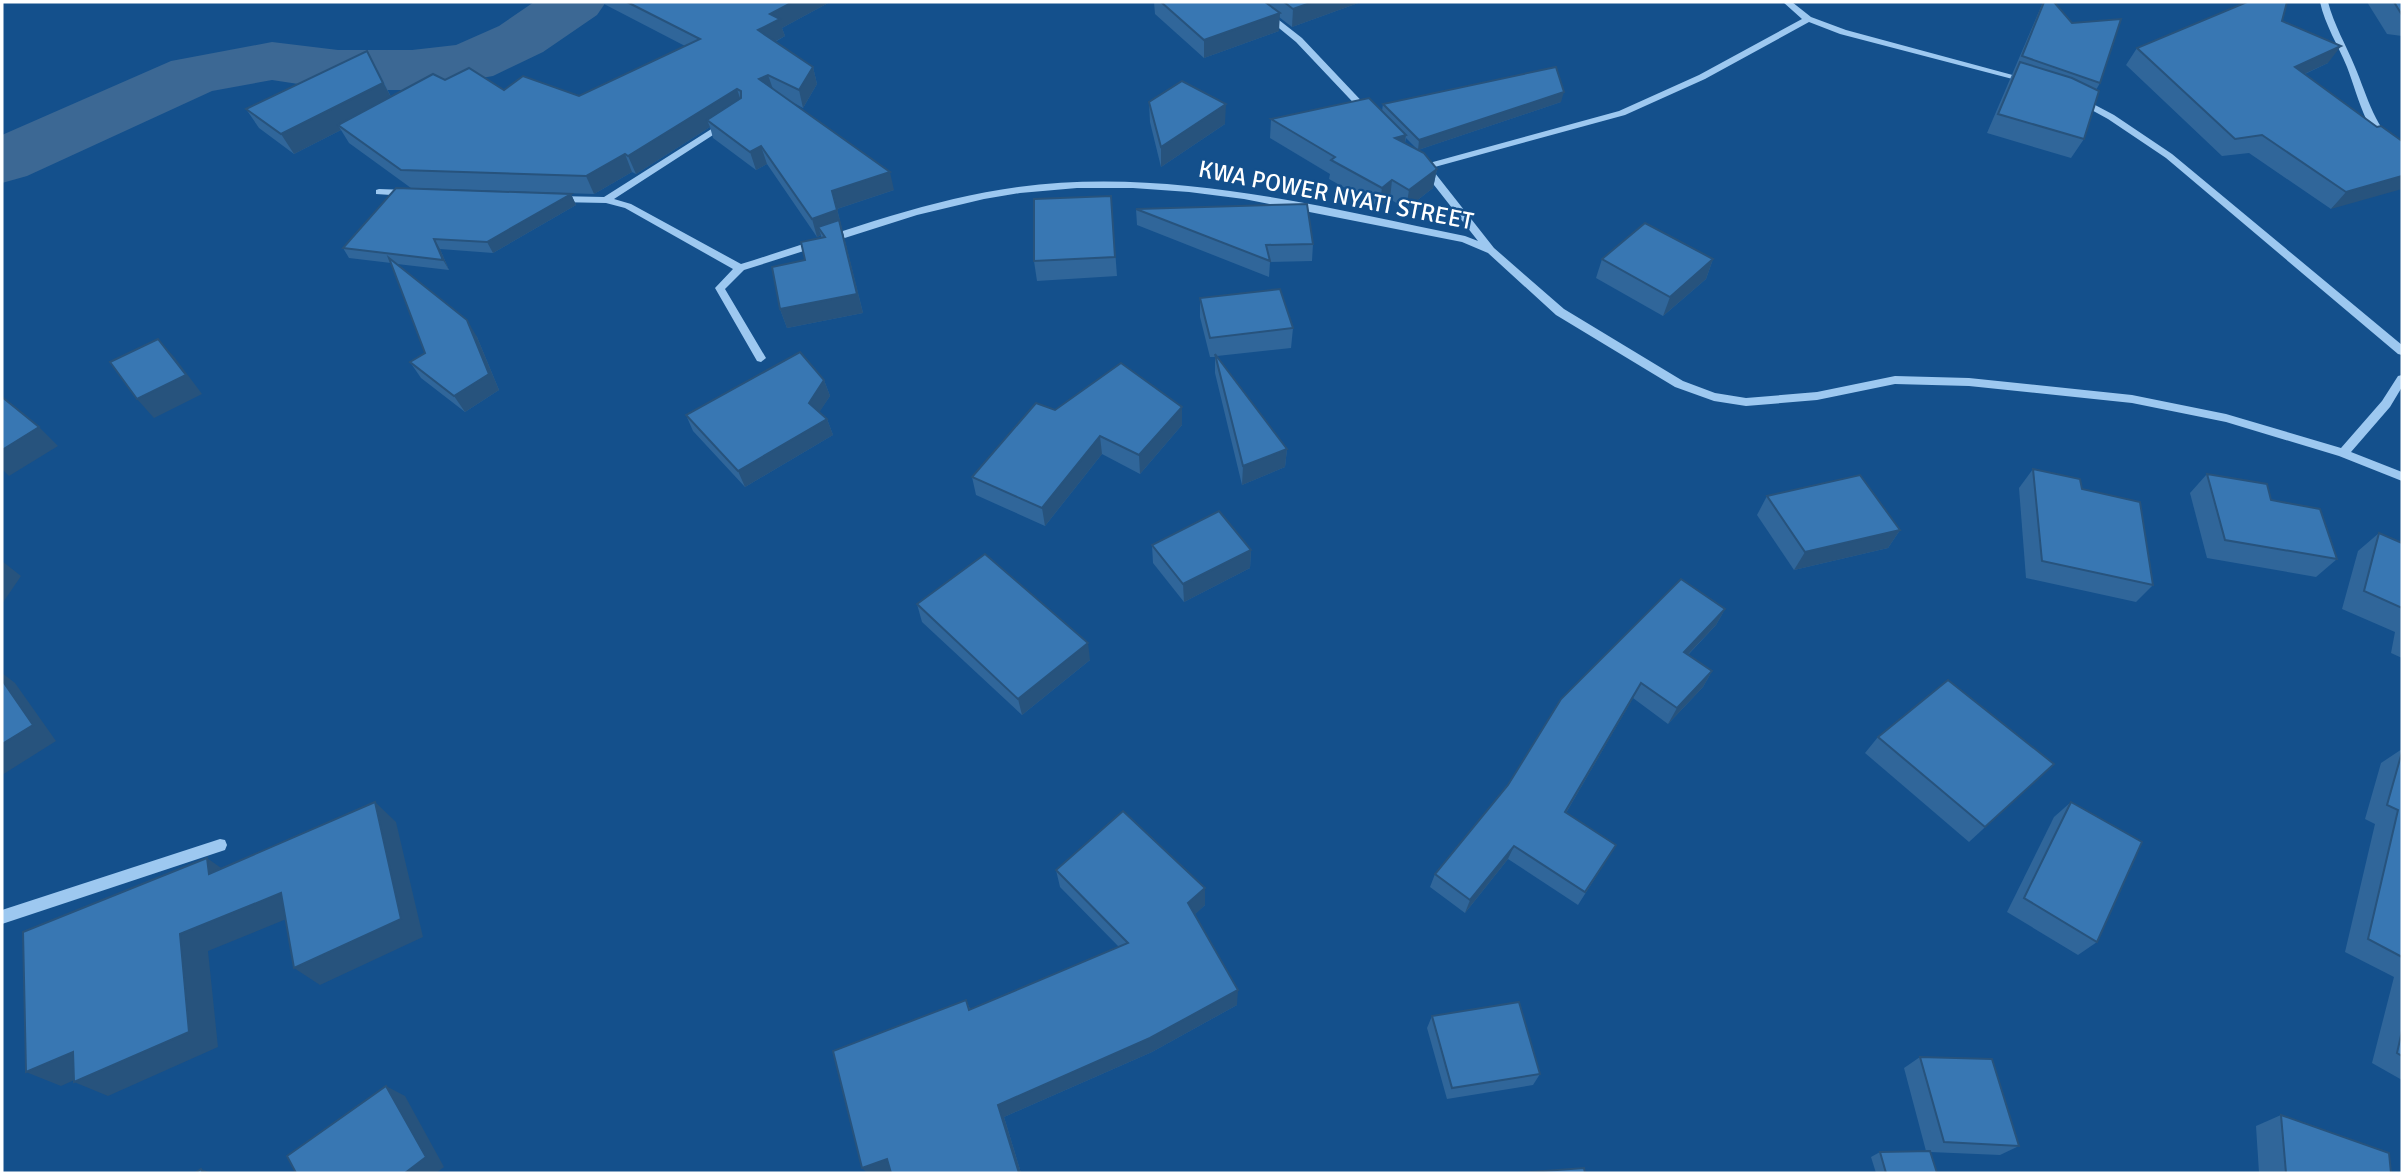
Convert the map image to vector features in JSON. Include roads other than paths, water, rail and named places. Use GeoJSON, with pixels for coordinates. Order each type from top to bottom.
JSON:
{"type":"FeatureCollection","features":[{"type":"Feature","properties":{"kind":"street"},"geometry":{"type":"LineString","coordinates":[[1251,2],[1298,40],[1373,118]]}},
{"type":"Feature","properties":{"kind":"street"},"geometry":{"type":"LineString","coordinates":[[1787,2],[1808,19],[1843,32],[2042,85]]}},
{"type":"Feature","properties":{"kind":"street"},"geometry":{"type":"LineString","coordinates":[[2324,2],[2353,71],[2363,106],[2377,133],[2402,155]]}},
{"type":"Feature","properties":{"kind":"street"},"geometry":{"type":"LineString","coordinates":[[1492,251],[1421,164],[1622,113],[1712,72],[1808,19]]}},
{"type":"Feature","properties":{"kind":"street"},"geometry":{"type":"LineString","coordinates":[[2070,96],[2111,117],[2169,156],[2402,351]]}},
{"type":"Feature","properties":{"kind":"street"},"geometry":{"type":"LineString","coordinates":[[606,200],[731,119]]}},
{"type":"Feature","properties":{"kind":"street","name":"KWA POWER NYATI STREET"},"geometry":{"type":"LineString","coordinates":[[740,268],[951,203],[1020,190],[1104,184],[1170,185],[1237,194],[1465,239],[1492,251],[1560,312],[1679,384],[1714,397],[1745,402],[1817,396],[1895,380],[1969,382],[2132,399],[2226,418],[2343,453],[2402,477]]}},
{"type":"Feature","properties":{"kind":"street"},"geometry":{"type":"LineString","coordinates":[[379,192],[421,193]]}},
{"type":"Feature","properties":{"kind":"street"},"geometry":{"type":"LineString","coordinates":[[544,199],[606,200],[628,206],[740,268],[720,288],[761,358]]}},
{"type":"Feature","properties":{"kind":"street"},"geometry":{"type":"LineString","coordinates":[[2343,453],[2386,404],[2402,379]]}},
{"type":"Feature","properties":{"kind":"street"},"geometry":{"type":"LineString","coordinates":[[2,917],[220,845]]}},
{"type":"Feature","properties":{"kind":"waterway"},"geometry":{"type":"LineString","coordinates":[[2,161],[194,75],[272,61],[338,70],[412,70],[470,62],[521,39],[575,2]]}}]}
